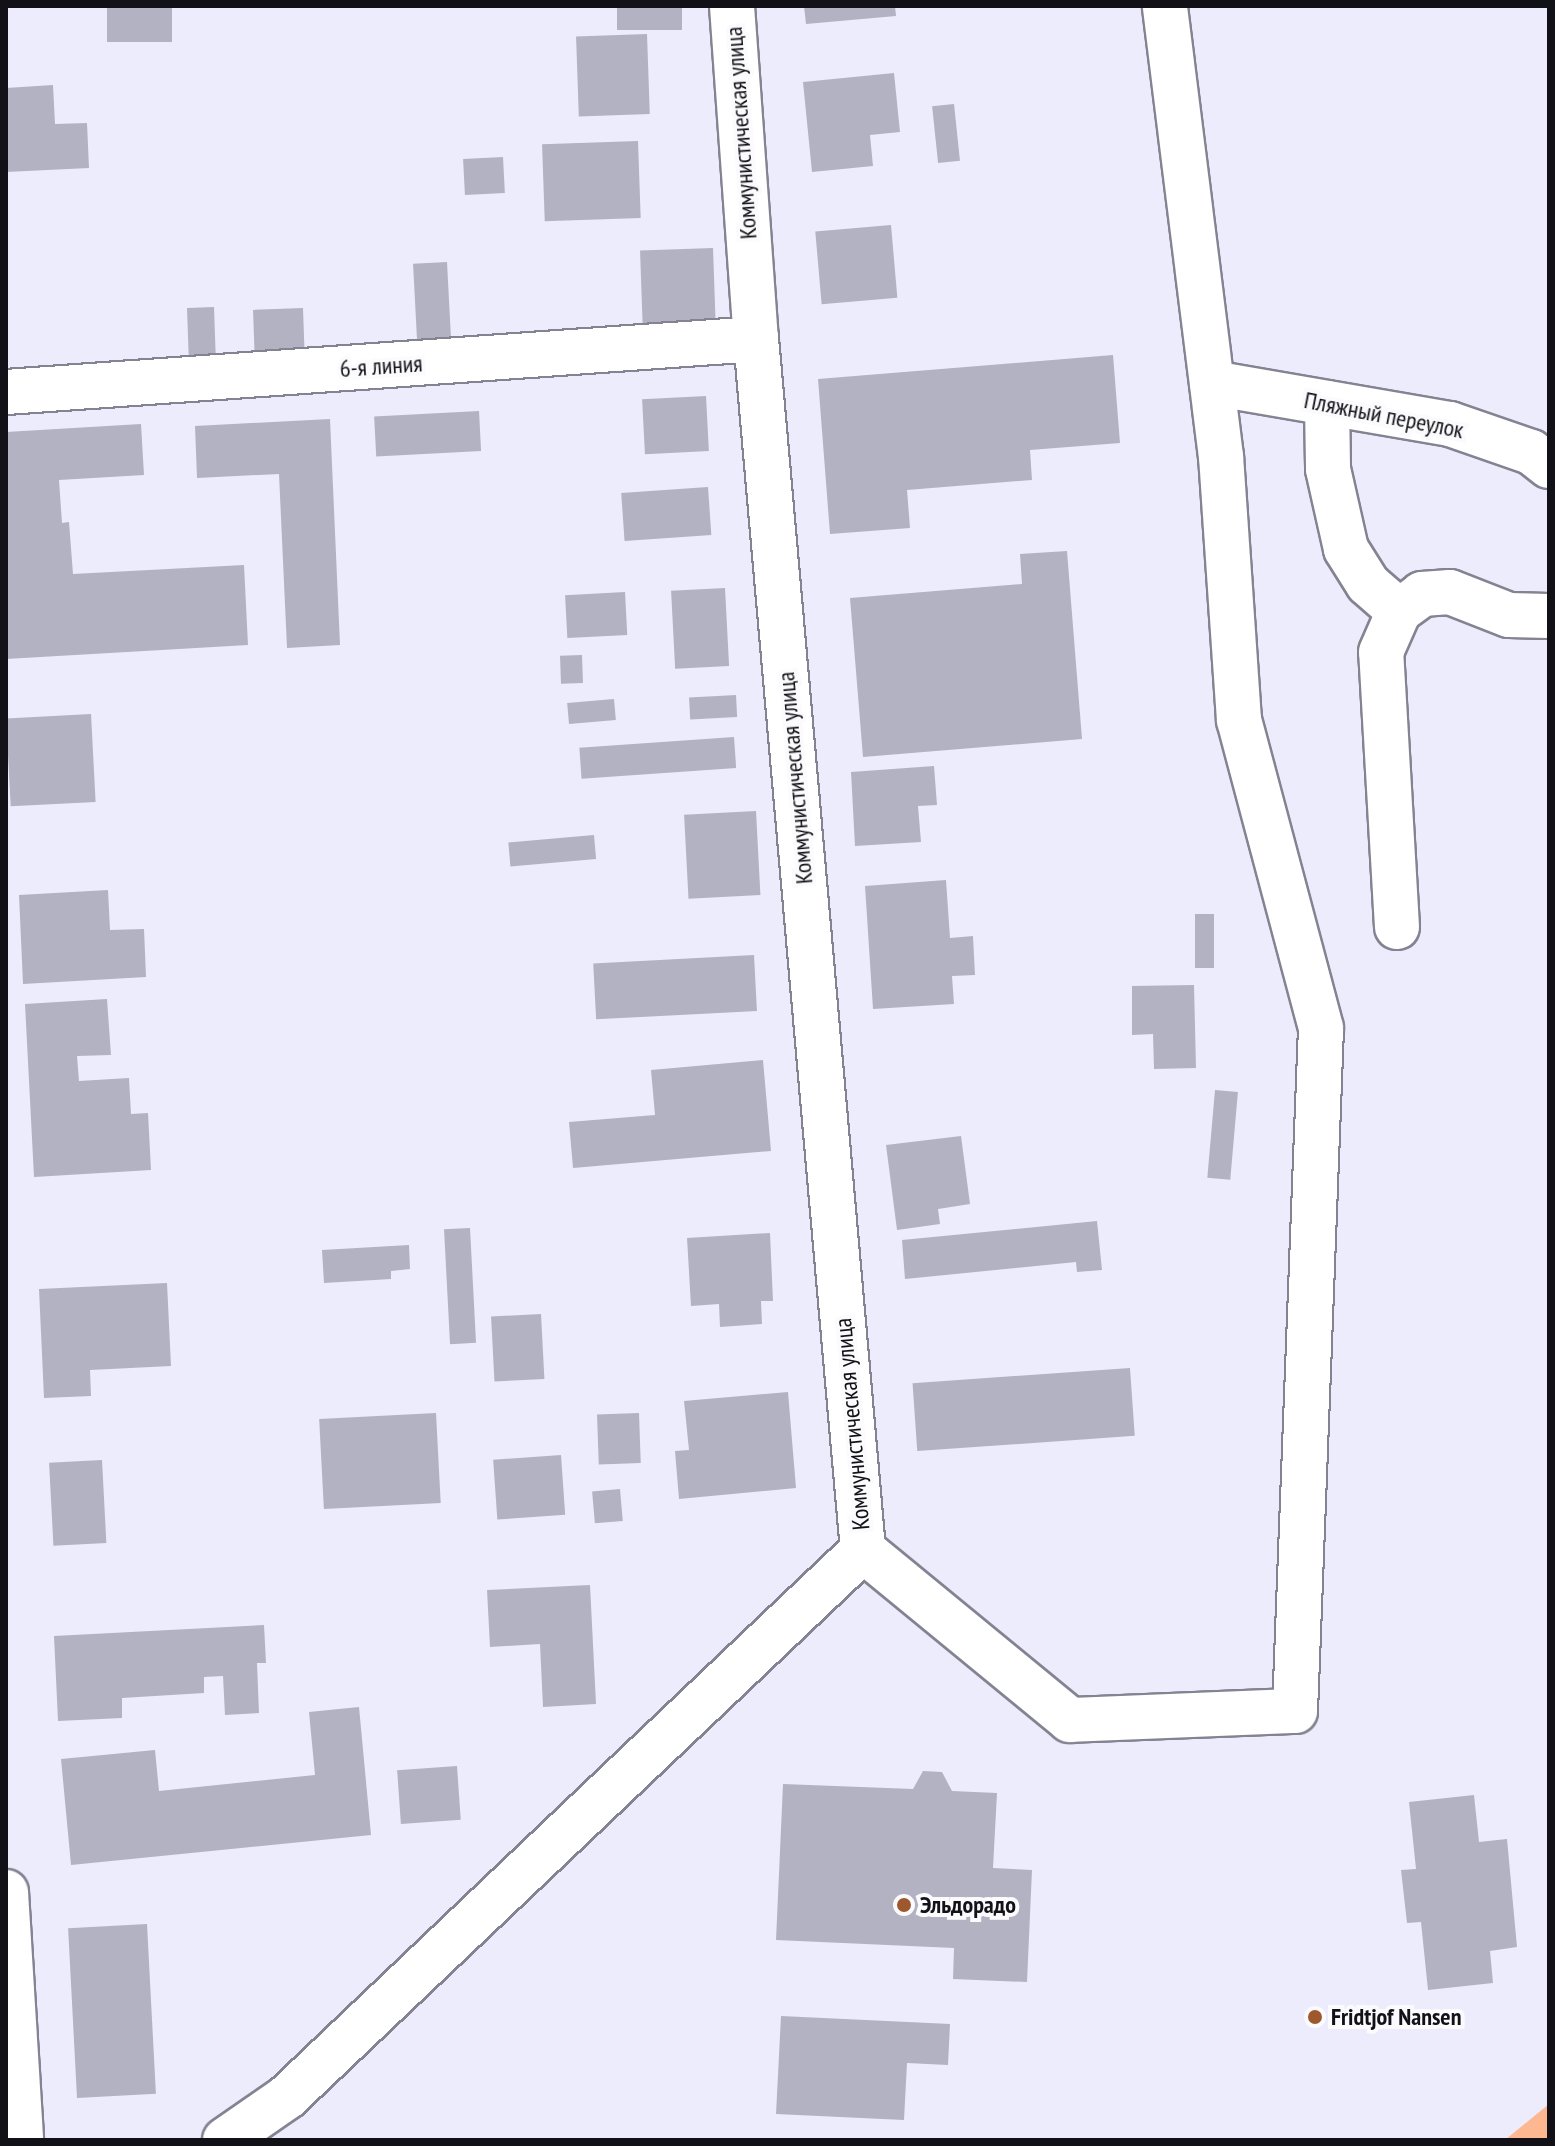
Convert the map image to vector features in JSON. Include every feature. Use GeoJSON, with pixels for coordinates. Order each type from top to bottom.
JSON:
{"type":"FeatureCollection","features":[{"type":"Feature","properties":{"kind":"street","name":"Коммунистическая улица"},"geometry":{"type":"LineString","coordinates":[[732,6],[756,339],[863,1550]]}},
{"type":"Feature","properties":{"kind":"street"},"geometry":{"type":"LineString","coordinates":[[225,2140],[287,2097],[863,1550],[1070,1720],[1295,1711],[1321,1028],[1239,720],[1221,457],[1165,6]]}},
{"type":"Feature","properties":{"kind":"street","name":"6-я линия"},"geometry":{"type":"LineString","coordinates":[[6,392],[756,339]]}},
{"type":"Feature","properties":{"kind":"street","name":"Пляжный переулок"},"geometry":{"type":"LineString","coordinates":[[1212,383],[1450,424],[1531,452],[1549,466]]}},
{"type":"Feature","properties":{"kind":"street"},"geometry":{"type":"LineString","coordinates":[[1327,403],[1328,469],[1346,549],[1368,584],[1399,611]]}},
{"type":"Feature","properties":{"kind":"street"},"geometry":{"type":"LineString","coordinates":[[1397,927],[1381,652],[1399,611],[1422,594],[1450,592],[1509,615],[1549,616]]}},
{"type":"Feature","properties":{"kind":"street"},"geometry":{"type":"LineString","coordinates":[[6,1892],[21,2140]]}},
{"type":"Feature","properties":{"kind":"shaded area"},"geometry":{"type":"Polygon","coordinates":[[[1549,2104],[1549,2140],[1505,2140],[1549,2104]]]}},
{"type":"Feature","properties":{"kind":"building"},"geometry":{"type":"Polygon","coordinates":[[[107,6],[172,6],[172,42],[107,42],[107,6]]]}},
{"type":"Feature","properties":{"kind":"building"},"geometry":{"type":"Polygon","coordinates":[[[617,6],[682,6],[682,30],[617,30],[617,6]]]}},
{"type":"Feature","properties":{"kind":"building"},"geometry":{"type":"Polygon","coordinates":[[[804,6],[895,6],[896,16],[806,24],[804,6]]]}},
{"type":"Feature","properties":{"kind":"building"},"geometry":{"type":"Polygon","coordinates":[[[647,34],[650,114],[579,116],[576,36],[647,34]]]}},
{"type":"Feature","properties":{"kind":"building"},"geometry":{"type":"Polygon","coordinates":[[[894,73],[900,132],[870,135],[873,166],[812,172],[803,82],[894,73]]]}},
{"type":"Feature","properties":{"kind":"building"},"geometry":{"type":"Polygon","coordinates":[[[53,85],[55,124],[87,123],[89,168],[6,172],[6,88],[53,85]]]}},
{"type":"Feature","properties":{"kind":"building"},"geometry":{"type":"Polygon","coordinates":[[[954,104],[960,161],[938,163],[932,106],[954,104]]]}},
{"type":"Feature","properties":{"kind":"building"},"geometry":{"type":"Polygon","coordinates":[[[638,141],[641,218],[545,221],[542,144],[638,141]]]}},
{"type":"Feature","properties":{"kind":"building"},"geometry":{"type":"Polygon","coordinates":[[[503,157],[505,193],[465,195],[463,159],[503,157]]]}},
{"type":"Feature","properties":{"kind":"building"},"geometry":{"type":"Polygon","coordinates":[[[891,225],[897,298],[822,304],[815,232],[891,225]]]}},
{"type":"Feature","properties":{"kind":"building"},"geometry":{"type":"Polygon","coordinates":[[[713,248],[716,322],[643,325],[640,251],[713,248]]]}},
{"type":"Feature","properties":{"kind":"building"},"geometry":{"type":"Polygon","coordinates":[[[447,262],[452,348],[418,350],[413,264],[447,262]]]}},
{"type":"Feature","properties":{"kind":"building"},"geometry":{"type":"Polygon","coordinates":[[[214,307],[216,364],[189,365],[187,308],[214,307]]]}},
{"type":"Feature","properties":{"kind":"building"},"geometry":{"type":"Polygon","coordinates":[[[303,308],[305,360],[255,362],[253,310],[303,308]]]}},
{"type":"Feature","properties":{"kind":"building"},"geometry":{"type":"Polygon","coordinates":[[[1113,355],[1120,443],[1030,450],[1032,480],[907,490],[910,528],[830,534],[818,379],[1113,355]]]}},
{"type":"Feature","properties":{"kind":"building"},"geometry":{"type":"Polygon","coordinates":[[[706,396],[709,451],[645,454],[642,399],[706,396]]]}},
{"type":"Feature","properties":{"kind":"building"},"geometry":{"type":"Polygon","coordinates":[[[479,411],[481,451],[376,456],[374,416],[479,411]]]}},
{"type":"Feature","properties":{"kind":"building"},"geometry":{"type":"Polygon","coordinates":[[[330,419],[340,645],[287,648],[279,474],[197,478],[195,426],[330,419]]]}},
{"type":"Feature","properties":{"kind":"building"},"geometry":{"type":"Polygon","coordinates":[[[141,424],[144,475],[59,480],[62,523],[69,522],[73,574],[244,565],[248,645],[6,659],[6,432],[141,424]]]}},
{"type":"Feature","properties":{"kind":"building"},"geometry":{"type":"Polygon","coordinates":[[[708,487],[711,535],[625,541],[621,493],[708,487]]]}},
{"type":"Feature","properties":{"kind":"building"},"geometry":{"type":"Polygon","coordinates":[[[1067,551],[1082,739],[863,757],[850,598],[1022,584],[1020,554],[1067,551]]]}},
{"type":"Feature","properties":{"kind":"building"},"geometry":{"type":"Polygon","coordinates":[[[725,588],[729,666],[675,669],[671,591],[725,588]]]}},
{"type":"Feature","properties":{"kind":"building"},"geometry":{"type":"Polygon","coordinates":[[[625,592],[627,635],[567,638],[565,595],[625,592]]]}},
{"type":"Feature","properties":{"kind":"building"},"geometry":{"type":"Polygon","coordinates":[[[582,655],[583,683],[561,684],[560,656],[582,655]]]}},
{"type":"Feature","properties":{"kind":"building"},"geometry":{"type":"Polygon","coordinates":[[[736,695],[737,717],[690,719],[689,697],[736,695]]]}},
{"type":"Feature","properties":{"kind":"building"},"geometry":{"type":"Polygon","coordinates":[[[614,699],[616,720],[569,724],[567,703],[614,699]]]}},
{"type":"Feature","properties":{"kind":"building"},"geometry":{"type":"Polygon","coordinates":[[[91,714],[96,802],[11,806],[6,718],[91,714]]]}},
{"type":"Feature","properties":{"kind":"building"},"geometry":{"type":"Polygon","coordinates":[[[734,737],[736,768],[582,779],[579,748],[734,737]]]}},
{"type":"Feature","properties":{"kind":"building"},"geometry":{"type":"Polygon","coordinates":[[[934,766],[937,805],[918,806],[921,842],[855,846],[851,772],[934,766]]]}},
{"type":"Feature","properties":{"kind":"building"},"geometry":{"type":"Polygon","coordinates":[[[756,811],[760,895],[688,899],[684,815],[756,811]]]}},
{"type":"Feature","properties":{"kind":"building"},"geometry":{"type":"Polygon","coordinates":[[[594,835],[596,859],[510,866],[508,842],[594,835]]]}},
{"type":"Feature","properties":{"kind":"building"},"geometry":{"type":"Polygon","coordinates":[[[946,880],[950,938],[973,936],[975,975],[952,976],[954,1004],[873,1009],[865,886],[946,880]]]}},
{"type":"Feature","properties":{"kind":"building"},"geometry":{"type":"Polygon","coordinates":[[[108,890],[110,930],[144,929],[146,977],[23,984],[19,895],[108,890]]]}},
{"type":"Feature","properties":{"kind":"building"},"geometry":{"type":"Polygon","coordinates":[[[1195,914],[1214,914],[1214,968],[1195,968],[1195,914]]]}},
{"type":"Feature","properties":{"kind":"building"},"geometry":{"type":"Polygon","coordinates":[[[754,955],[757,1011],[596,1019],[593,963],[754,955]]]}},
{"type":"Feature","properties":{"kind":"building"},"geometry":{"type":"Polygon","coordinates":[[[1194,985],[1196,1068],[1154,1069],[1153,1034],[1132,1035],[1132,986],[1194,985]]]}},
{"type":"Feature","properties":{"kind":"building"},"geometry":{"type":"Polygon","coordinates":[[[107,999],[111,1055],[77,1056],[79,1081],[129,1078],[131,1114],[148,1113],[151,1170],[34,1177],[25,1004],[107,999]]]}},
{"type":"Feature","properties":{"kind":"building"},"geometry":{"type":"Polygon","coordinates":[[[763,1060],[771,1151],[573,1168],[569,1122],[655,1115],[651,1070],[763,1060]]]}},
{"type":"Feature","properties":{"kind":"building"},"geometry":{"type":"Polygon","coordinates":[[[1215,1090],[1238,1092],[1230,1180],[1207,1178],[1215,1090]]]}},
{"type":"Feature","properties":{"kind":"building"},"geometry":{"type":"Polygon","coordinates":[[[961,1136],[970,1204],[938,1209],[940,1224],[897,1230],[886,1145],[961,1136]]]}},
{"type":"Feature","properties":{"kind":"building"},"geometry":{"type":"Polygon","coordinates":[[[1097,1221],[1102,1270],[1077,1272],[1076,1262],[905,1279],[902,1240],[1097,1221]]]}},
{"type":"Feature","properties":{"kind":"building"},"geometry":{"type":"Polygon","coordinates":[[[470,1228],[476,1343],[450,1344],[444,1229],[470,1228]]]}},
{"type":"Feature","properties":{"kind":"building"},"geometry":{"type":"Polygon","coordinates":[[[770,1233],[773,1301],[761,1301],[762,1324],[720,1327],[719,1304],[691,1306],[687,1238],[770,1233]]]}},
{"type":"Feature","properties":{"kind":"building"},"geometry":{"type":"Polygon","coordinates":[[[409,1245],[410,1269],[391,1271],[391,1279],[324,1283],[322,1250],[409,1245]]]}},
{"type":"Feature","properties":{"kind":"building"},"geometry":{"type":"Polygon","coordinates":[[[167,1283],[171,1366],[90,1370],[91,1396],[44,1398],[39,1289],[167,1283]]]}},
{"type":"Feature","properties":{"kind":"building"},"geometry":{"type":"Polygon","coordinates":[[[541,1314],[544,1379],[494,1382],[491,1317],[541,1314]]]}},
{"type":"Feature","properties":{"kind":"building"},"geometry":{"type":"Polygon","coordinates":[[[1130,1368],[1135,1436],[917,1451],[913,1383],[1130,1368]]]}},
{"type":"Feature","properties":{"kind":"building"},"geometry":{"type":"Polygon","coordinates":[[[788,1392],[796,1488],[679,1499],[675,1451],[689,1450],[684,1401],[788,1392]]]}},
{"type":"Feature","properties":{"kind":"building"},"geometry":{"type":"Polygon","coordinates":[[[436,1413],[441,1503],[324,1509],[319,1419],[436,1413]]]}},
{"type":"Feature","properties":{"kind":"building"},"geometry":{"type":"Polygon","coordinates":[[[639,1413],[641,1463],[599,1464],[597,1414],[639,1413]]]}},
{"type":"Feature","properties":{"kind":"building"},"geometry":{"type":"Polygon","coordinates":[[[561,1455],[565,1515],[497,1520],[493,1460],[561,1455]]]}},
{"type":"Feature","properties":{"kind":"building"},"geometry":{"type":"Polygon","coordinates":[[[102,1460],[106,1543],[53,1546],[49,1463],[102,1460]]]}},
{"type":"Feature","properties":{"kind":"building"},"geometry":{"type":"Polygon","coordinates":[[[620,1489],[623,1521],[595,1523],[592,1491],[620,1489]]]}},
{"type":"Feature","properties":{"kind":"building"},"geometry":{"type":"Polygon","coordinates":[[[590,1585],[596,1704],[543,1707],[540,1644],[490,1647],[487,1590],[590,1585]]]}},
{"type":"Feature","properties":{"kind":"building"},"geometry":{"type":"Polygon","coordinates":[[[264,1625],[266,1663],[257,1663],[259,1713],[225,1715],[223,1676],[204,1677],[204,1693],[122,1698],[122,1718],[58,1721],[54,1636],[264,1625]]]}},
{"type":"Feature","properties":{"kind":"building"},"geometry":{"type":"Polygon","coordinates":[[[359,1707],[371,1835],[71,1865],[61,1759],[155,1750],[159,1791],[315,1775],[309,1712],[359,1707]]]}},
{"type":"Feature","properties":{"kind":"building"},"geometry":{"type":"Polygon","coordinates":[[[457,1766],[461,1820],[401,1824],[397,1770],[457,1766]]]}},
{"type":"Feature","properties":{"kind":"building","name":"Эльдорадо"},"geometry":{"type":"Polygon","coordinates":[[[923,1771],[942,1772],[952,1791],[997,1793],[993,1868],[1032,1870],[1027,1982],[953,1979],[954,1948],[776,1940],[783,1784],[913,1789],[923,1771]]]}},
{"type":"Feature","properties":{"kind":"building"},"geometry":{"type":"Polygon","coordinates":[[[1474,1795],[1479,1842],[1507,1839],[1517,1947],[1490,1951],[1493,1983],[1428,1990],[1421,1922],[1407,1923],[1401,1870],[1416,1869],[1409,1802],[1474,1795]]]}},
{"type":"Feature","properties":{"kind":"building"},"geometry":{"type":"Polygon","coordinates":[[[147,1924],[156,2094],[77,2098],[68,1928],[147,1924]]]}},
{"type":"Feature","properties":{"kind":"building"},"geometry":{"type":"Polygon","coordinates":[[[781,2016],[950,2024],[948,2065],[907,2063],[904,2120],[776,2114],[781,2016]]]}},
{"type":"Feature","properties":{"kind":"place","name":"Эльдорадо"},"geometry":{"type":"Point","coordinates":[904,1905]}},
{"type":"Feature","properties":{"kind":"place","name":"Fridtjof Nansen"},"geometry":{"type":"Point","coordinates":[1315,2017]}}]}
